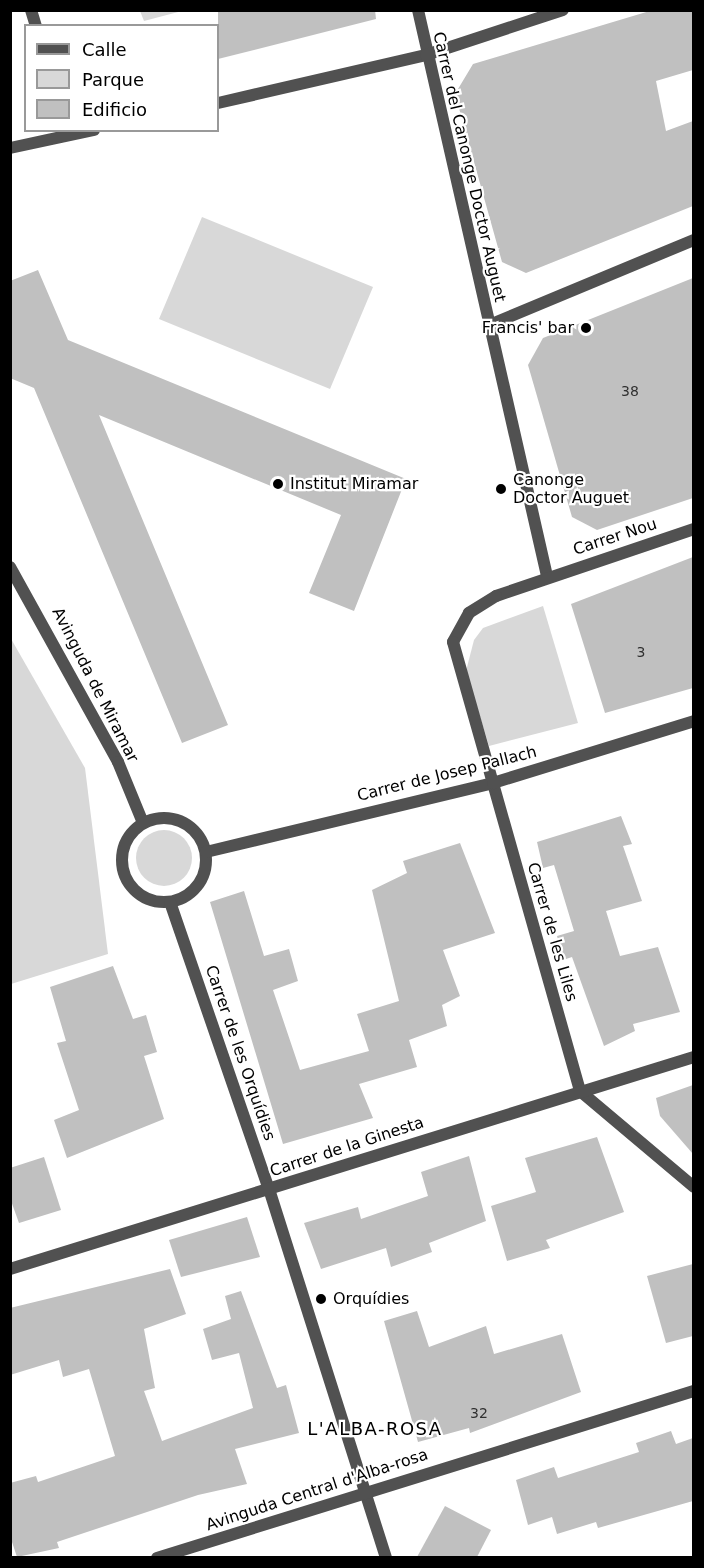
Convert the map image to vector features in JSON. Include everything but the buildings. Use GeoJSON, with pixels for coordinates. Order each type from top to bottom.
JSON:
{"type":"FeatureCollection","features":[{"type":"Feature","properties":{"kind":"street","name":"Carrer del Canonge Doctor Auguet"},"geometry":{"type":"LineString","coordinates":[[418,10],[426,55],[547,576]]}},
{"type":"Feature","properties":{"kind":"street"},"geometry":{"type":"LineString","coordinates":[[219,103],[426,55],[563,10]]}},
{"type":"Feature","properties":{"kind":"street"},"geometry":{"type":"LineString","coordinates":[[10,148],[69,133]]}},
{"type":"Feature","properties":{"kind":"street"},"geometry":{"type":"LineString","coordinates":[[488,326],[693,240]]}},
{"type":"Feature","properties":{"kind":"street","name":"Carrer Nou"},"geometry":{"type":"LineString","coordinates":[[493,783],[453,642],[469,613],[484,602],[547,576],[693,529]]}},
{"type":"Feature","properties":{"kind":"street","name":"Avinguda de Miramar"},"geometry":{"type":"LineString","coordinates":[[10,567],[118,762],[143,823]]}},
{"type":"Feature","properties":{"kind":"street","name":"Carrer de Josep Pallach"},"geometry":{"type":"LineString","coordinates":[[206,852],[493,783],[693,721]]}},
{"type":"Feature","properties":{"kind":"street","name":"Carrer de les Liles"},"geometry":{"type":"LineString","coordinates":[[493,783],[580,1091]]}},
{"type":"Feature","properties":{"kind":"street"},"geometry":{"type":"LineString","coordinates":[[162,818],[181,821],[197,834],[206,852],[202,879],[195,890],[170,902],[142,897],[124,874],[124,846],[143,823],[162,818]]}},
{"type":"Feature","properties":{"kind":"street","name":"Carrer de les Orquídies"},"geometry":{"type":"LineString","coordinates":[[170,902],[269,1189],[386,1557]]}},
{"type":"Feature","properties":{"kind":"street","name":"Carrer de la Ginesta"},"geometry":{"type":"LineString","coordinates":[[10,1269],[693,1057]]}},
{"type":"Feature","properties":{"kind":"street"},"geometry":{"type":"LineString","coordinates":[[580,1091],[693,1187]]}},
{"type":"Feature","properties":{"kind":"street","name":"Avinguda Central d'Alba-rosa"},"geometry":{"type":"LineString","coordinates":[[157,1557],[693,1391]]}},
{"type":"Feature","properties":{"kind":"green space"},"geometry":{"type":"Polygon","coordinates":[[[140,10],[182,11],[144,21],[140,10]]]}},
{"type":"Feature","properties":{"kind":"green space"},"geometry":{"type":"Polygon","coordinates":[[[202,217],[373,287],[330,389],[159,319],[202,217]]]}},
{"type":"Feature","properties":{"kind":"green space"},"geometry":{"type":"Polygon","coordinates":[[[543,606],[578,723],[489,746],[466,671],[474,640],[483,628],[543,606]]]}},
{"type":"Feature","properties":{"kind":"green space"},"geometry":{"type":"Polygon","coordinates":[[[10,637],[85,768],[108,954],[11,984],[10,637]]]}},
{"type":"Feature","properties":{"kind":"green space"},"geometry":{"type":"Polygon","coordinates":[[[158,830],[170,830],[180,834],[188,842],[192,858],[188,874],[180,882],[170,886],[158,886],[148,882],[140,874],[136,864],[136,852],[140,842],[148,834],[158,830]]]}},
{"type":"Feature","properties":{"kind":"place","name":"Francis' bar"},"geometry":{"type":"Point","coordinates":[586,328]}},
{"type":"Feature","properties":{"kind":"place","name":"Institut Miramar"},"geometry":{"type":"Point","coordinates":[278,484]}},
{"type":"Feature","properties":{"kind":"place","name":"Canonge Doctor Auguet"},"geometry":{"type":"Point","coordinates":[501,489]}},
{"type":"Feature","properties":{"kind":"place","name":"Orquídies"},"geometry":{"type":"Point","coordinates":[321,1299]}},
{"type":"Feature","properties":{"kind":"district","name":"L'ALBA-ROSA"},"geometry":{"type":"Point","coordinates":[375,1429]}}]}
